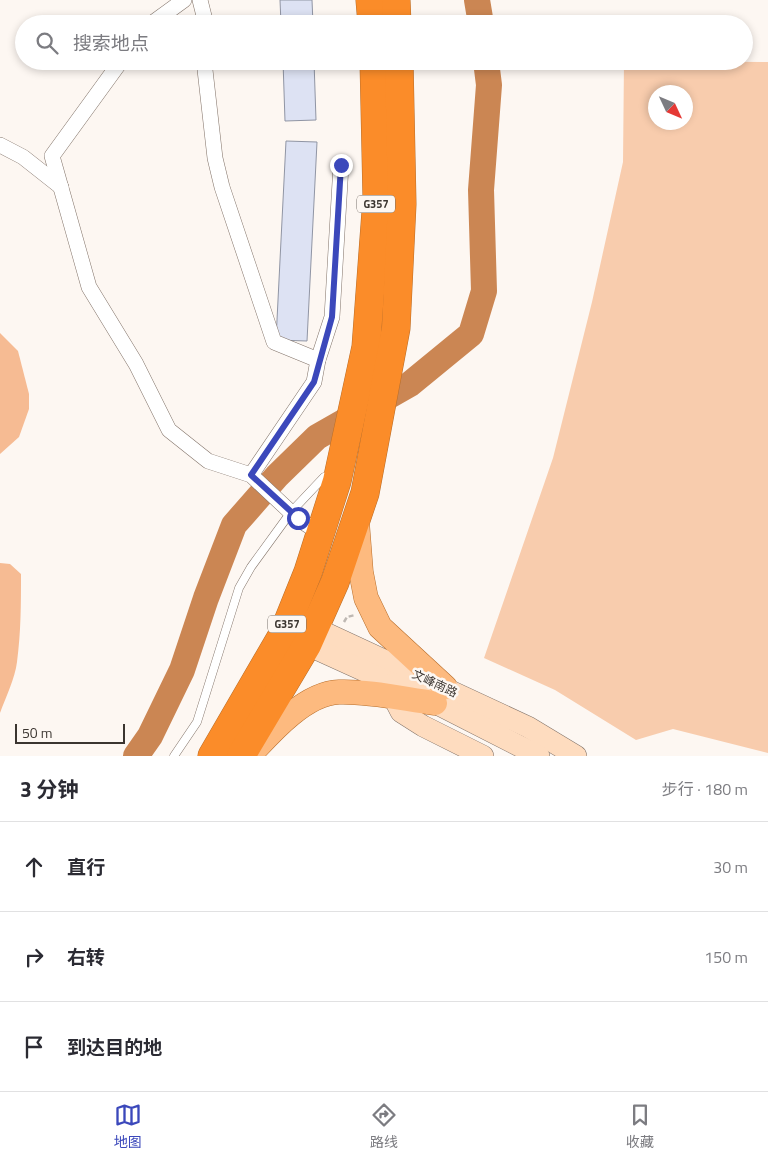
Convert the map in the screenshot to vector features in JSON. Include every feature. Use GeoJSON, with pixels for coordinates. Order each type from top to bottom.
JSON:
{"type":"FeatureCollection","features":[{"type":"Feature","properties":{"kind":"highway"},"geometry":{"type":"LineString","coordinates":[[370,0],[371,15]]}},
{"type":"Feature","properties":{"kind":"highway"},"geometry":{"type":"LineString","coordinates":[[396,0],[397,15]]}},
{"type":"Feature","properties":{"kind":"highway","name":"G357"},"geometry":{"type":"LineString","coordinates":[[241,756],[298,631],[320,533],[338,477],[366,347],[377,198],[374,70]]}},
{"type":"Feature","properties":{"kind":"highway","name":"G357"},"geometry":{"type":"LineString","coordinates":[[212,756],[298,631],[335,582],[361,505],[396,328],[402,204],[399,70]]}},
{"type":"Feature","properties":{"kind":"main road"},"geometry":{"type":"LineString","coordinates":[[361,505],[360,572],[366,598],[380,627],[440,695]]}},
{"type":"Feature","properties":{"kind":"main road"},"geometry":{"type":"LineString","coordinates":[[298,631],[389,689],[401,712],[423,726],[480,755]]}},
{"type":"Feature","properties":{"kind":"main road","name":"文峰南路"},"geometry":{"type":"LineString","coordinates":[[298,631],[440,695],[528,727],[576,756]]}},
{"type":"Feature","properties":{"kind":"main road"},"geometry":{"type":"LineString","coordinates":[[249,756],[278,725],[305,704],[337,692],[389,689],[440,695]]}},
{"type":"Feature","properties":{"kind":"main road","name":"文峰南路"},"geometry":{"type":"LineString","coordinates":[[440,695],[539,756]]}},
{"type":"Feature","properties":{"kind":"street"},"geometry":{"type":"LineString","coordinates":[[163,15],[184,0]]}},
{"type":"Feature","properties":{"kind":"street"},"geometry":{"type":"LineString","coordinates":[[200,0],[204,15]]}},
{"type":"Feature","properties":{"kind":"street"},"geometry":{"type":"LineString","coordinates":[[114,70],[52,156],[89,286],[136,364],[169,430],[208,461],[251,475],[291,512],[320,533]]}},
{"type":"Feature","properties":{"kind":"street"},"geometry":{"type":"LineString","coordinates":[[205,70],[214,149],[222,187],[274,342],[318,360]]}},
{"type":"Feature","properties":{"kind":"street"},"geometry":{"type":"LineString","coordinates":[[0,145],[23,157],[61,187]]}},
{"type":"Feature","properties":{"kind":"street"},"geometry":{"type":"LineString","coordinates":[[251,475],[314,382],[318,360],[332,317],[341,165]]}},
{"type":"Feature","properties":{"kind":"lane"},"geometry":{"type":"LineString","coordinates":[[174,756],[197,722],[239,588],[291,512],[324,477],[338,477]]}},
{"type":"Feature","properties":{"kind":"shaded area"},"geometry":{"type":"Polygon","coordinates":[[[753,62],[768,62],[768,753],[673,729],[636,740],[555,690],[484,658],[553,458],[592,302],[623,162],[624,70],[753,70],[753,62]]]}},
{"type":"Feature","properties":{"kind":"shaded area"},"geometry":{"type":"Polygon","coordinates":[[[0,333],[18,351],[29,394],[29,409],[19,437],[0,454],[0,333]]]}},
{"type":"Feature","properties":{"kind":"shaded area"},"geometry":{"type":"Polygon","coordinates":[[[0,563],[10,564],[21,574],[21,607],[16,668],[0,713],[0,563]]]}},
{"type":"Feature","properties":{"kind":"building"},"geometry":{"type":"Polygon","coordinates":[[[280,0],[312,0],[313,15],[281,15],[280,0]]]}},
{"type":"Feature","properties":{"kind":"building"},"geometry":{"type":"Polygon","coordinates":[[[283,70],[314,70],[316,120],[285,121],[283,70]]]}},
{"type":"Feature","properties":{"kind":"building"},"geometry":{"type":"Polygon","coordinates":[[[286,141],[317,142],[307,341],[276,340],[286,141]]]}},
{"type":"Feature","properties":{"kind":"waterway"},"geometry":{"type":"LineString","coordinates":[[477,0],[480,15]]}},
{"type":"Feature","properties":{"kind":"waterway"},"geometry":{"type":"LineString","coordinates":[[136,756],[150,736],[182,670],[206,598],[234,525],[277,476],[317,437],[410,384],[471,334],[484,291],[481,190],[489,85],[487,70]]}},
{"type":"Feature","properties":{"kind":"route"},"geometry":{"type":"LineString","coordinates":[[298,518],[251,475],[314,382],[318,360],[332,317],[341,165]]}}]}
